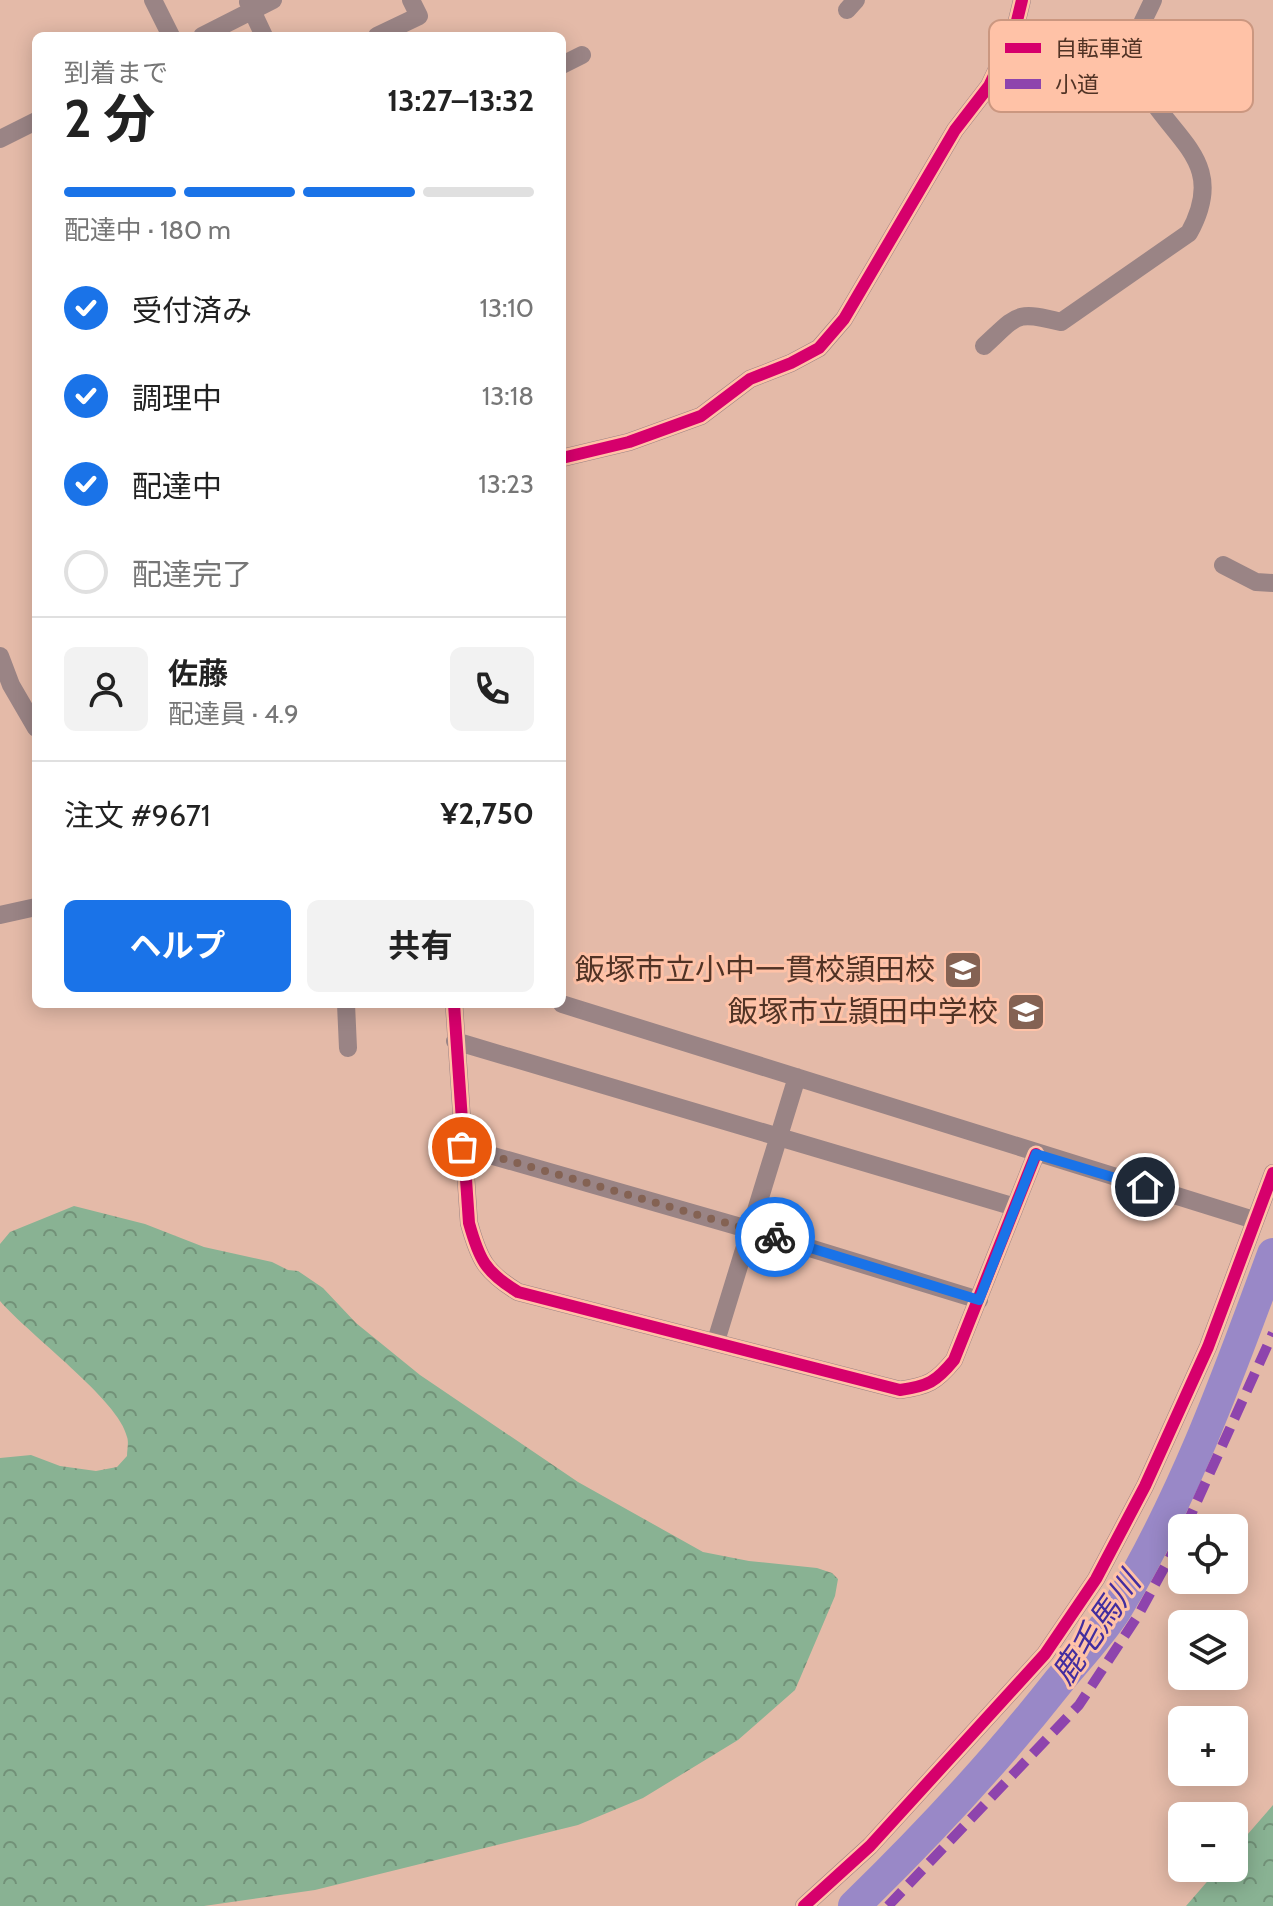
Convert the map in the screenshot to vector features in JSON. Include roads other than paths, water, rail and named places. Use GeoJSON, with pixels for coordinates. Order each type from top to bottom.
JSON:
{"type":"FeatureCollection","features":[{"type":"Feature","properties":{"kind":"street"},"geometry":{"type":"LineString","coordinates":[[153,0],[169,32]]}},
{"type":"Feature","properties":{"kind":"street"},"geometry":{"type":"LineString","coordinates":[[208,32],[250,5],[273,0]]}},
{"type":"Feature","properties":{"kind":"street"},"geometry":{"type":"LineString","coordinates":[[385,32],[419,16],[411,0]]}},
{"type":"Feature","properties":{"kind":"street"},"geometry":{"type":"LineString","coordinates":[[1017,20],[1022,0]]}},
{"type":"Feature","properties":{"kind":"street"},"geometry":{"type":"LineString","coordinates":[[1145,20],[1153,0]]}},
{"type":"Feature","properties":{"kind":"street"},"geometry":{"type":"LineString","coordinates":[[250,5],[262,32]]}},
{"type":"Feature","properties":{"kind":"street"},"geometry":{"type":"LineString","coordinates":[[566,63],[582,55]]}},
{"type":"Feature","properties":{"kind":"street"},"geometry":{"type":"LineString","coordinates":[[566,457],[629,442],[701,416],[750,379],[819,348],[844,319],[955,130],[989,86]]}},
{"type":"Feature","properties":{"kind":"street"},"geometry":{"type":"LineString","coordinates":[[984,346],[1014,319],[1028,314],[1061,322],[1189,233],[1199,214],[1204,189],[1199,163],[1160,112]]}},
{"type":"Feature","properties":{"kind":"street"},"geometry":{"type":"LineString","coordinates":[[0,139],[32,123]]}},
{"type":"Feature","properties":{"kind":"street"},"geometry":{"type":"LineString","coordinates":[[1223,565],[1256,582],[1273,583]]}},
{"type":"Feature","properties":{"kind":"street"},"geometry":{"type":"LineString","coordinates":[[0,656],[11,685],[32,721]]}},
{"type":"Feature","properties":{"kind":"street"},"geometry":{"type":"LineString","coordinates":[[0,915],[32,908]]}},
{"type":"Feature","properties":{"kind":"street"},"geometry":{"type":"LineString","coordinates":[[566,1005],[1254,1220]]}},
{"type":"Feature","properties":{"kind":"street"},"geometry":{"type":"LineString","coordinates":[[346,1008],[348,1048]]}},
{"type":"Feature","properties":{"kind":"street"},"geometry":{"type":"LineString","coordinates":[[454,1008],[469,1223],[478,1255],[500,1281],[518,1292],[900,1390],[924,1386],[940,1377],[954,1360],[1036,1154]]}},
{"type":"Feature","properties":{"kind":"street"},"geometry":{"type":"LineString","coordinates":[[455,1041],[1015,1207]]}},
{"type":"Feature","properties":{"kind":"street"},"geometry":{"type":"LineString","coordinates":[[716,1341],[797,1077]]}},
{"type":"Feature","properties":{"kind":"street"},"geometry":{"type":"LineString","coordinates":[[462,1147],[751,1230],[979,1300]]}},
{"type":"Feature","properties":{"kind":"street"},"geometry":{"type":"LineString","coordinates":[[804,1906],[870,1846],[1045,1654],[1096,1579],[1145,1486],[1208,1347],[1273,1173]]}},
{"type":"Feature","properties":{"kind":"waterway","name":"鹿毛馬川"},"geometry":{"type":"LineString","coordinates":[[854,1906],[986,1769],[1116,1610],[1184,1480],[1273,1254]]}},
{"type":"Feature","properties":{"kind":"place","name":"飯塚市立小中一貫校頴田校"},"geometry":{"type":"Point","coordinates":[963,970]}},
{"type":"Feature","properties":{"kind":"place","name":"飯塚市立頴田中学校"},"geometry":{"type":"Point","coordinates":[1026,1012]}}]}
